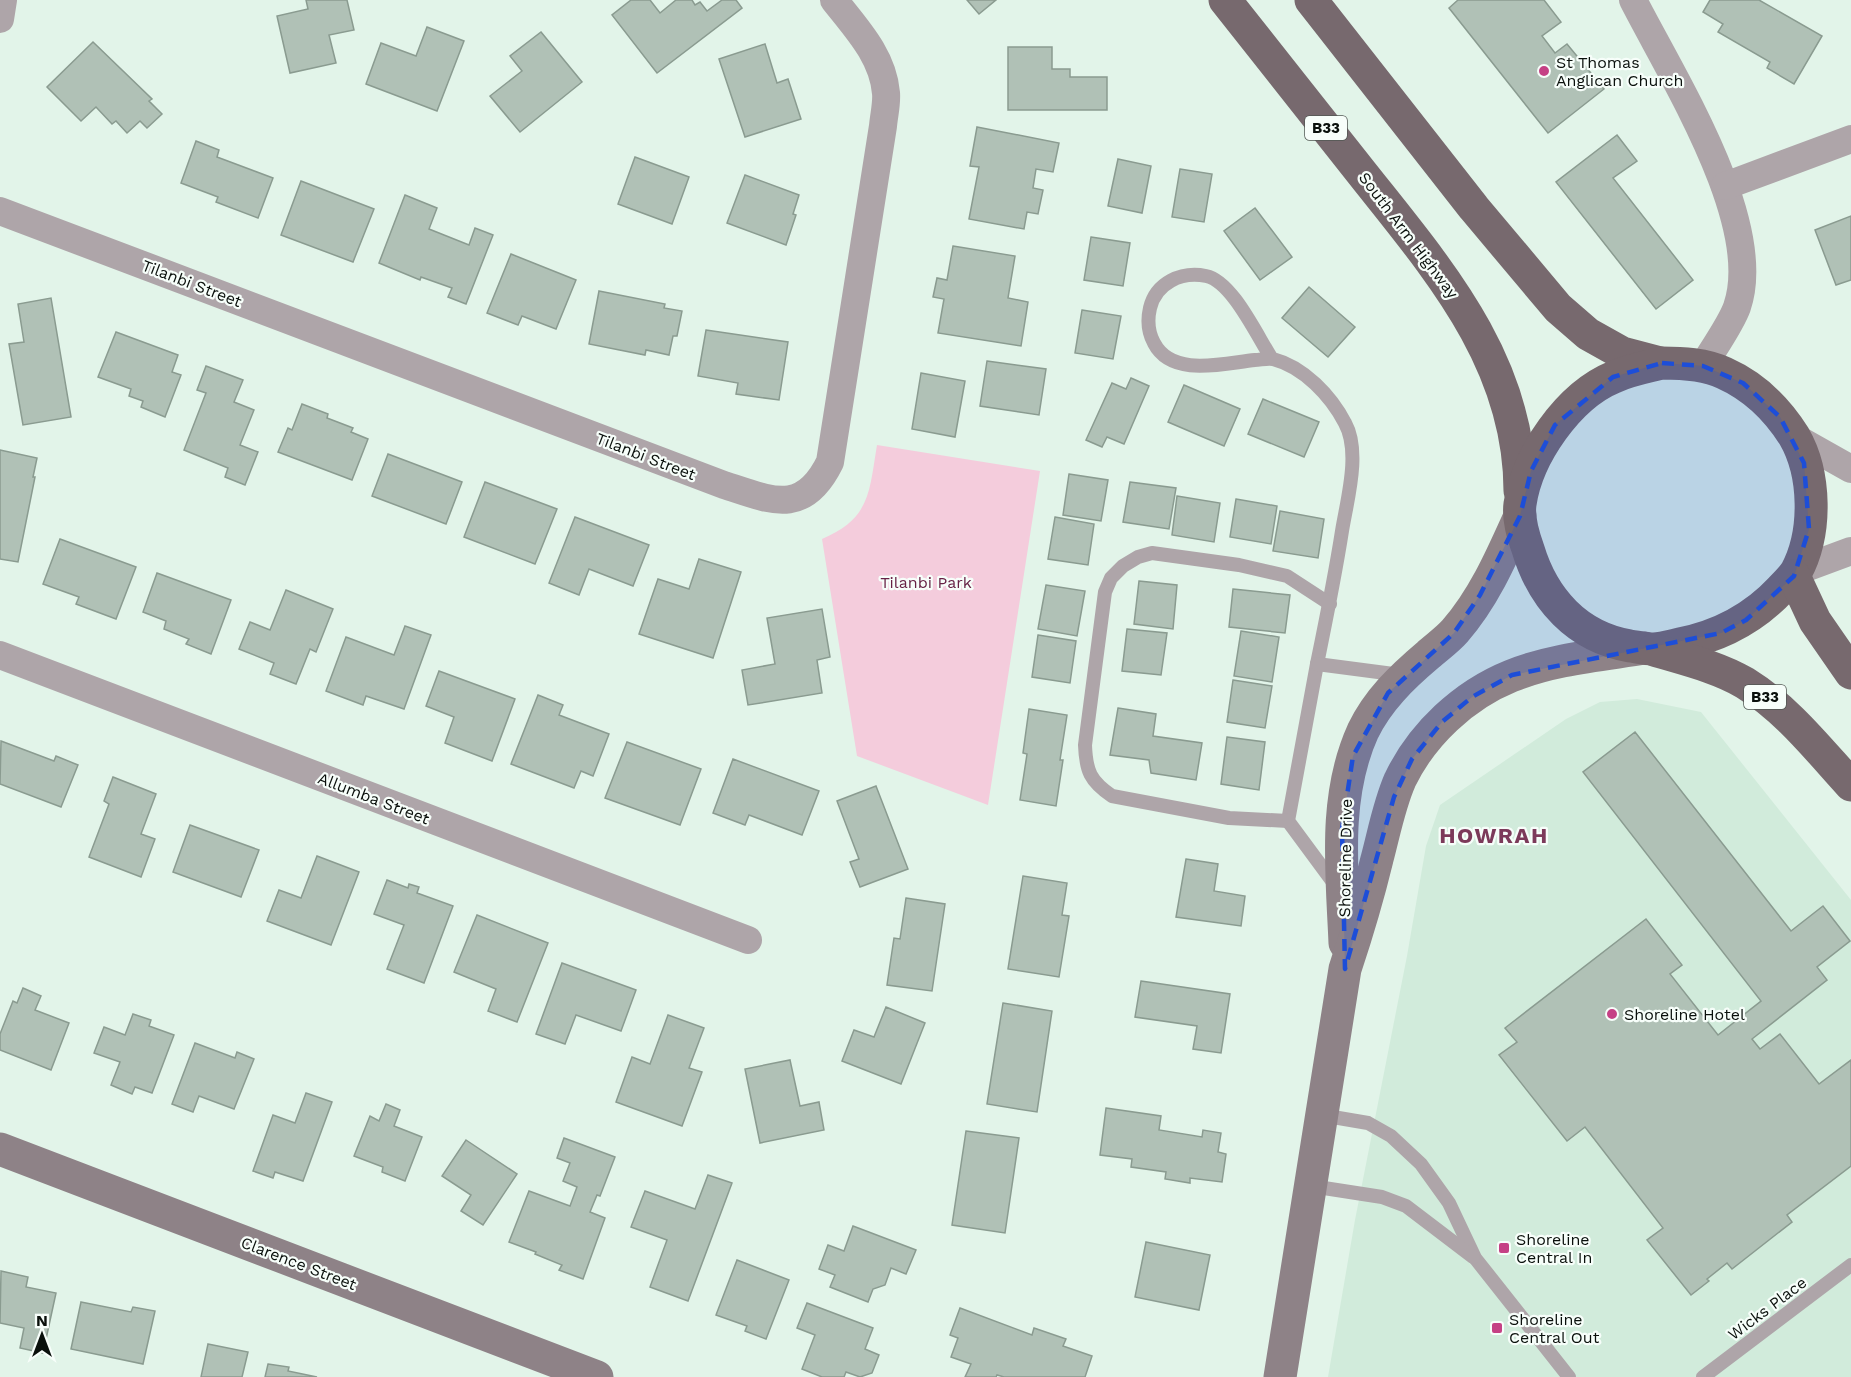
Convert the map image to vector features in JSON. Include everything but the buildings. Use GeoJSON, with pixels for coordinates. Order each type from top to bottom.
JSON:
{"type":"FeatureCollection","features":[{"type":"Feature","properties":{"kind":"main road","name":"South Arm Highway"},"geometry":{"type":"LineString","coordinates":[[1225,0],[1428,256],[1464,308],[1497,371],[1508,403],[1515,433],[1519,467],[1520,510]]}},
{"type":"Feature","properties":{"kind":"main road"},"geometry":{"type":"LineString","coordinates":[[1311,0],[1474,208],[1558,308],[1588,334],[1622,353],[1662,363],[1703,366],[1722,372],[1743,383],[1761,396],[1794,437],[1804,463],[1811,510],[1806,546],[1795,573],[1772,599],[1746,620],[1729,629],[1699,640],[1648,649]]}},
{"type":"Feature","properties":{"kind":"main road"},"geometry":{"type":"LineString","coordinates":[[1520,510],[1531,471],[1555,425],[1572,406],[1591,390],[1612,377],[1662,363]]}},
{"type":"Feature","properties":{"kind":"main road","name":"B33"},"geometry":{"type":"LineString","coordinates":[[1520,510],[1530,556],[1542,584],[1552,600],[1569,618],[1582,628],[1619,644],[1648,649],[1700,664],[1744,683],[1792,720],[1851,785]]}},
{"type":"Feature","properties":{"kind":"main road","name":"Shoreline Drive"},"geometry":{"type":"LineString","coordinates":[[1345,969],[1342,829],[1344,795],[1353,756],[1376,709],[1404,675],[1454,633],[1468,615],[1496,568],[1520,510]]}},
{"type":"Feature","properties":{"kind":"main road"},"geometry":{"type":"LineString","coordinates":[[1795,573],[1815,621],[1851,673]]}},
{"type":"Feature","properties":{"kind":"main road","name":"Shoreline Drive"},"geometry":{"type":"LineString","coordinates":[[1280,1377],[1345,969],[1361,920],[1394,797],[1412,759],[1442,722],[1472,697],[1512,675],[1554,663],[1648,649]]}},
{"type":"Feature","properties":{"kind":"main road","name":"Clarence Street"},"geometry":{"type":"LineString","coordinates":[[0,1149],[597,1377]]}},
{"type":"Feature","properties":{"kind":"street"},"geometry":{"type":"LineString","coordinates":[[0,18],[3,0]]}},
{"type":"Feature","properties":{"kind":"street","name":"Tilanbi Street"},"geometry":{"type":"LineString","coordinates":[[0,211],[724,485],[766,499],[788,501],[806,493],[821,480],[830,462],[883,126],[886,93],[881,70],[868,44],[834,0]]}},
{"type":"Feature","properties":{"kind":"street"},"geometry":{"type":"LineString","coordinates":[[1633,0],[1707,141],[1725,186],[1743,257],[1743,281],[1737,308],[1703,366]]}},
{"type":"Feature","properties":{"kind":"street"},"geometry":{"type":"LineString","coordinates":[[1725,186],[1851,139]]}},
{"type":"Feature","properties":{"kind":"street"},"geometry":{"type":"LineString","coordinates":[[1794,437],[1851,469]]}},
{"type":"Feature","properties":{"kind":"street"},"geometry":{"type":"LineString","coordinates":[[1795,573],[1851,551]]}},
{"type":"Feature","properties":{"kind":"street","name":"Allumba Street"},"geometry":{"type":"LineString","coordinates":[[0,655],[748,940]]}},
{"type":"Feature","properties":{"kind":"lane"},"geometry":{"type":"LineString","coordinates":[[1272,359],[1234,296],[1223,284],[1209,276],[1193,274],[1179,276],[1167,282],[1156,293],[1150,305],[1148,319],[1150,334],[1156,347],[1167,358],[1181,364],[1197,366],[1272,359],[1297,370],[1317,384],[1333,401],[1347,426],[1352,449],[1351,473],[1330,604],[1288,821],[1343,895]]}},
{"type":"Feature","properties":{"kind":"lane"},"geometry":{"type":"LineString","coordinates":[[1288,821],[1229,818],[1112,796],[1098,787],[1089,774],[1085,745],[1106,592],[1111,578],[1123,566],[1138,557],[1152,553],[1287,576],[1330,604]]}},
{"type":"Feature","properties":{"kind":"lane"},"geometry":{"type":"LineString","coordinates":[[1317,664],[1404,675]]}},
{"type":"Feature","properties":{"kind":"lane"},"geometry":{"type":"LineString","coordinates":[[1321,1115],[1368,1123],[1390,1136],[1421,1164],[1449,1203],[1475,1258],[1569,1377]]}},
{"type":"Feature","properties":{"kind":"lane"},"geometry":{"type":"LineString","coordinates":[[1311,1186],[1382,1197],[1406,1206],[1475,1258]]}},
{"type":"Feature","properties":{"kind":"lane","name":"Wicks Place"},"geometry":{"type":"LineString","coordinates":[[1703,1377],[1851,1265]]}},
{"type":"Feature","properties":{"kind":"highlighted area"},"geometry":{"type":"Polygon","coordinates":[[[1662,363],[1703,366],[1743,383],[1780,417],[1804,463],[1809,529],[1794,576],[1746,620],[1721,633],[1512,675],[1472,697],[1442,722],[1412,759],[1394,797],[1345,969],[1342,829],[1353,756],[1388,693],[1454,633],[1480,595],[1520,516],[1531,471],[1555,425],[1613,377],[1662,363]]]}},
{"type":"Feature","properties":{"kind":"shaded area"},"geometry":{"type":"Polygon","coordinates":[[[1637,699],[1701,712],[1851,900],[1851,1377],[1328,1377],[1355,1220],[1407,956],[1426,846],[1440,805],[1566,719],[1600,702],[1637,699]]]}},
{"type":"Feature","properties":{"kind":"green space","name":"Tilanbi Park"},"geometry":{"type":"Polygon","coordinates":[[[877,445],[1040,471],[988,805],[857,756],[822,539],[850,522],[865,502],[877,445]]]}},
{"type":"Feature","properties":{"kind":"place","name":"St Thomas Anglican Church"},"geometry":{"type":"Point","coordinates":[1544,71]}},
{"type":"Feature","properties":{"kind":"place","name":"Shoreline Hotel"},"geometry":{"type":"Point","coordinates":[1612,1014]}},
{"type":"Feature","properties":{"kind":"place","name":"Shoreline Central In"},"geometry":{"type":"Point","coordinates":[1504,1248]}},
{"type":"Feature","properties":{"kind":"place","name":"Shoreline Central Out"},"geometry":{"type":"Point","coordinates":[1497,1328]}},
{"type":"Feature","properties":{"kind":"district","name":"HOWRAH"},"geometry":{"type":"Point","coordinates":[1494,835]}}]}
